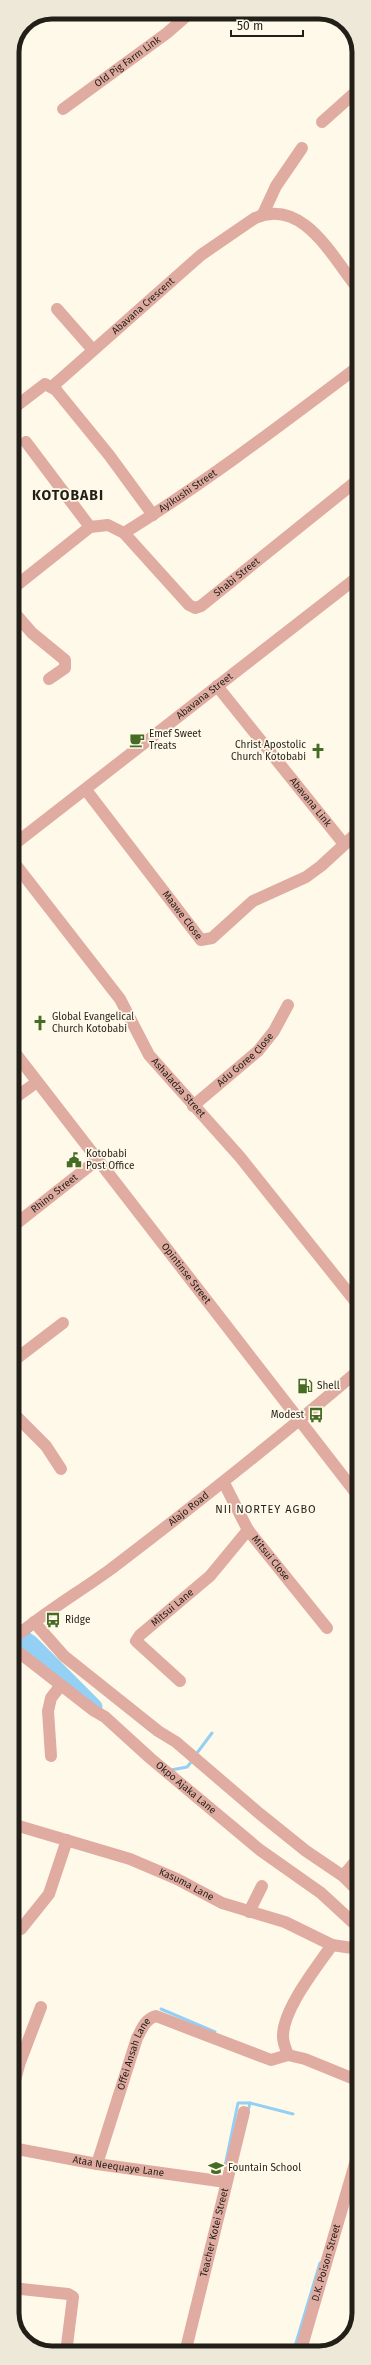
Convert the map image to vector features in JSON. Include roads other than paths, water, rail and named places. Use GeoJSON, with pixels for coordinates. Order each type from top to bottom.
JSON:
{"type":"FeatureCollection","features":[{"type":"Feature","properties":{"kind":"street","name":"Old Pig Farm Link"},"geometry":{"type":"LineString","coordinates":[[63,109],[167,33],[183,19]]}},
{"type":"Feature","properties":{"kind":"street"},"geometry":{"type":"LineString","coordinates":[[322,122],[352,95]]}},
{"type":"Feature","properties":{"kind":"street"},"geometry":{"type":"LineString","coordinates":[[263,214],[276,186],[302,148]]}},
{"type":"Feature","properties":{"kind":"street","name":"Abavana Crescent"},"geometry":{"type":"LineString","coordinates":[[56,390],[56,384],[58,381],[201,255],[263,214],[285,213],[296,217],[307,225],[352,281]]}},
{"type":"Feature","properties":{"kind":"street"},"geometry":{"type":"LineString","coordinates":[[57,310],[93,350]]}},
{"type":"Feature","properties":{"kind":"street","name":"Ayikushi Street"},"geometry":{"type":"LineString","coordinates":[[124,533],[221,470],[352,371]]}},
{"type":"Feature","properties":{"kind":"street"},"geometry":{"type":"LineString","coordinates":[[19,404],[45,384],[56,390],[109,454],[153,515]]}},
{"type":"Feature","properties":{"kind":"street"},"geometry":{"type":"LineString","coordinates":[[26,442],[90,527]]}},
{"type":"Feature","properties":{"kind":"street","name":"Shabi Street"},"geometry":{"type":"LineString","coordinates":[[124,533],[189,605],[195,608],[201,606],[352,485]]}},
{"type":"Feature","properties":{"kind":"street"},"geometry":{"type":"LineString","coordinates":[[19,583],[90,527],[108,525],[124,533]]}},
{"type":"Feature","properties":{"kind":"street","name":"Abavana Street"},"geometry":{"type":"LineString","coordinates":[[19,841],[352,581]]}},
{"type":"Feature","properties":{"kind":"street"},"geometry":{"type":"LineString","coordinates":[[19,618],[32,633],[65,660],[65,668],[49,679]]}},
{"type":"Feature","properties":{"kind":"street","name":"Abavana Link"},"geometry":{"type":"LineString","coordinates":[[217,686],[344,844]]}},
{"type":"Feature","properties":{"kind":"street","name":"Maawe Close"},"geometry":{"type":"LineString","coordinates":[[86,790],[201,940],[204,941],[212,938],[253,901],[306,877],[321,866],[344,844]]}},
{"type":"Feature","properties":{"kind":"street"},"geometry":{"type":"LineString","coordinates":[[344,844],[352,837]]}},
{"type":"Feature","properties":{"kind":"street","name":"Ashaladza Street"},"geometry":{"type":"LineString","coordinates":[[19,869],[120,999],[149,1055],[240,1157],[352,1297]]}},
{"type":"Feature","properties":{"kind":"street","name":"Adu Goree Close"},"geometry":{"type":"LineString","coordinates":[[193,1106],[258,1051],[274,1031],[288,1005]]}},
{"type":"Feature","properties":{"kind":"street","name":"Opintinse Street"},"geometry":{"type":"LineString","coordinates":[[19,1059],[352,1488]]}},
{"type":"Feature","properties":{"kind":"street"},"geometry":{"type":"LineString","coordinates":[[19,1095],[37,1082]]}},
{"type":"Feature","properties":{"kind":"street","name":"Rhino Street"},"geometry":{"type":"LineString","coordinates":[[19,1221],[97,1160]]}},
{"type":"Feature","properties":{"kind":"street"},"geometry":{"type":"LineString","coordinates":[[19,1357],[63,1323]]}},
{"type":"Feature","properties":{"kind":"street","name":"Alajo Road"},"geometry":{"type":"LineString","coordinates":[[19,1634],[33,1622],[92,1583],[224,1482],[352,1376]]}},
{"type":"Feature","properties":{"kind":"street"},"geometry":{"type":"LineString","coordinates":[[19,1419],[46,1446],[61,1469]]}},
{"type":"Feature","properties":{"kind":"street","name":"Mitsui Close"},"geometry":{"type":"LineString","coordinates":[[224,1482],[248,1530],[326,1628]]}},
{"type":"Feature","properties":{"kind":"street","name":"Mitsui Lane"},"geometry":{"type":"LineString","coordinates":[[180,1681],[136,1641],[140,1635],[210,1576],[248,1530]]}},
{"type":"Feature","properties":{"kind":"street"},"geometry":{"type":"LineString","coordinates":[[33,1622],[64,1656],[158,1731],[176,1742],[225,1785],[306,1851],[343,1876],[352,1885]]}},
{"type":"Feature","properties":{"kind":"street","name":"Okpo Ajaka Lane"},"geometry":{"type":"LineString","coordinates":[[19,1652],[61,1685],[105,1716],[150,1758],[260,1850],[321,1893],[352,1922]]}},
{"type":"Feature","properties":{"kind":"street"},"geometry":{"type":"LineString","coordinates":[[51,1756],[48,1711],[51,1698],[61,1685]]}},
{"type":"Feature","properties":{"kind":"street","name":"Kasuma Lane"},"geometry":{"type":"LineString","coordinates":[[19,1826],[136,1862],[196,1888],[222,1903],[285,1922],[332,1945],[352,1948]]}},
{"type":"Feature","properties":{"kind":"street"},"geometry":{"type":"LineString","coordinates":[[21,1929],[49,1894],[67,1840]]}},
{"type":"Feature","properties":{"kind":"street"},"geometry":{"type":"LineString","coordinates":[[343,1876],[352,1865]]}},
{"type":"Feature","properties":{"kind":"street"},"geometry":{"type":"LineString","coordinates":[[249,1912],[262,1886]]}},
{"type":"Feature","properties":{"kind":"street"},"geometry":{"type":"LineString","coordinates":[[332,1945],[290,2011],[283,2030],[282,2039],[288,2055],[305,2059],[352,2078]]}},
{"type":"Feature","properties":{"kind":"street"},"geometry":{"type":"LineString","coordinates":[[19,2066],[41,2006]]}},
{"type":"Feature","properties":{"kind":"street","name":"Offei Ansah Lane"},"geometry":{"type":"LineString","coordinates":[[97,2164],[137,2038],[146,2021],[151,2017],[156,2016],[271,2060],[288,2055]]}},
{"type":"Feature","properties":{"kind":"street","name":"Teacher Kotei Street"},"geometry":{"type":"LineString","coordinates":[[187,2346],[244,2112]]}},
{"type":"Feature","properties":{"kind":"street","name":"Ataa Neequaye Lane"},"geometry":{"type":"LineString","coordinates":[[19,2149],[97,2164],[226,2182]]}},
{"type":"Feature","properties":{"kind":"street","name":"D.K. Poison Street"},"geometry":{"type":"LineString","coordinates":[[302,2346],[352,2174]]}},
{"type":"Feature","properties":{"kind":"street"},"geometry":{"type":"LineString","coordinates":[[19,2289],[68,2294],[73,2298],[67,2346]]}},
{"type":"Feature","properties":{"kind":"waterway"},"geometry":{"type":"LineString","coordinates":[[19,1636],[30,1643],[94,1707]]}},
{"type":"Feature","properties":{"kind":"waterway"},"geometry":{"type":"LineString","coordinates":[[197,1753],[212,1733]]}},
{"type":"Feature","properties":{"kind":"waterway"},"geometry":{"type":"LineString","coordinates":[[171,1770],[187,1767],[192,1761]]}},
{"type":"Feature","properties":{"kind":"waterway"},"geometry":{"type":"LineString","coordinates":[[161,2009],[215,2032]]}},
{"type":"Feature","properties":{"kind":"waterway"},"geometry":{"type":"LineString","coordinates":[[225,2166],[238,2103],[250,2103],[293,2114]]}},
{"type":"Feature","properties":{"kind":"waterway"},"geometry":{"type":"LineString","coordinates":[[248,2111],[250,2103]]}},
{"type":"Feature","properties":{"kind":"waterway"},"geometry":{"type":"LineString","coordinates":[[295,2346],[320,2263]]}},
{"type":"Feature","properties":{"kind":"place","name":"Emef Sweet Treats"},"geometry":{"type":"Point","coordinates":[137,740]}},
{"type":"Feature","properties":{"kind":"place","name":"Christ Apostolic Church Kotobabi"},"geometry":{"type":"Point","coordinates":[318,751]}},
{"type":"Feature","properties":{"kind":"place","name":"Global Evangelical Church Kotobabi"},"geometry":{"type":"Point","coordinates":[40,1023]}},
{"type":"Feature","properties":{"kind":"place","name":"Kotobabi Post Office"},"geometry":{"type":"Point","coordinates":[74,1160]}},
{"type":"Feature","properties":{"kind":"place","name":"Shell"},"geometry":{"type":"Point","coordinates":[305,1386]}},
{"type":"Feature","properties":{"kind":"place","name":"Modest"},"geometry":{"type":"Point","coordinates":[316,1415]}},
{"type":"Feature","properties":{"kind":"place","name":"Ridge"},"geometry":{"type":"Point","coordinates":[53,1620]}},
{"type":"Feature","properties":{"kind":"place","name":"Fountain School"},"geometry":{"type":"Point","coordinates":[216,2168]}},
{"type":"Feature","properties":{"kind":"district","name":"KOTOBABI"},"geometry":{"type":"Point","coordinates":[68,495]}},
{"type":"Feature","properties":{"kind":"district","name":"NII NORTEY AGBO"},"geometry":{"type":"Point","coordinates":[266,1509]}}]}
